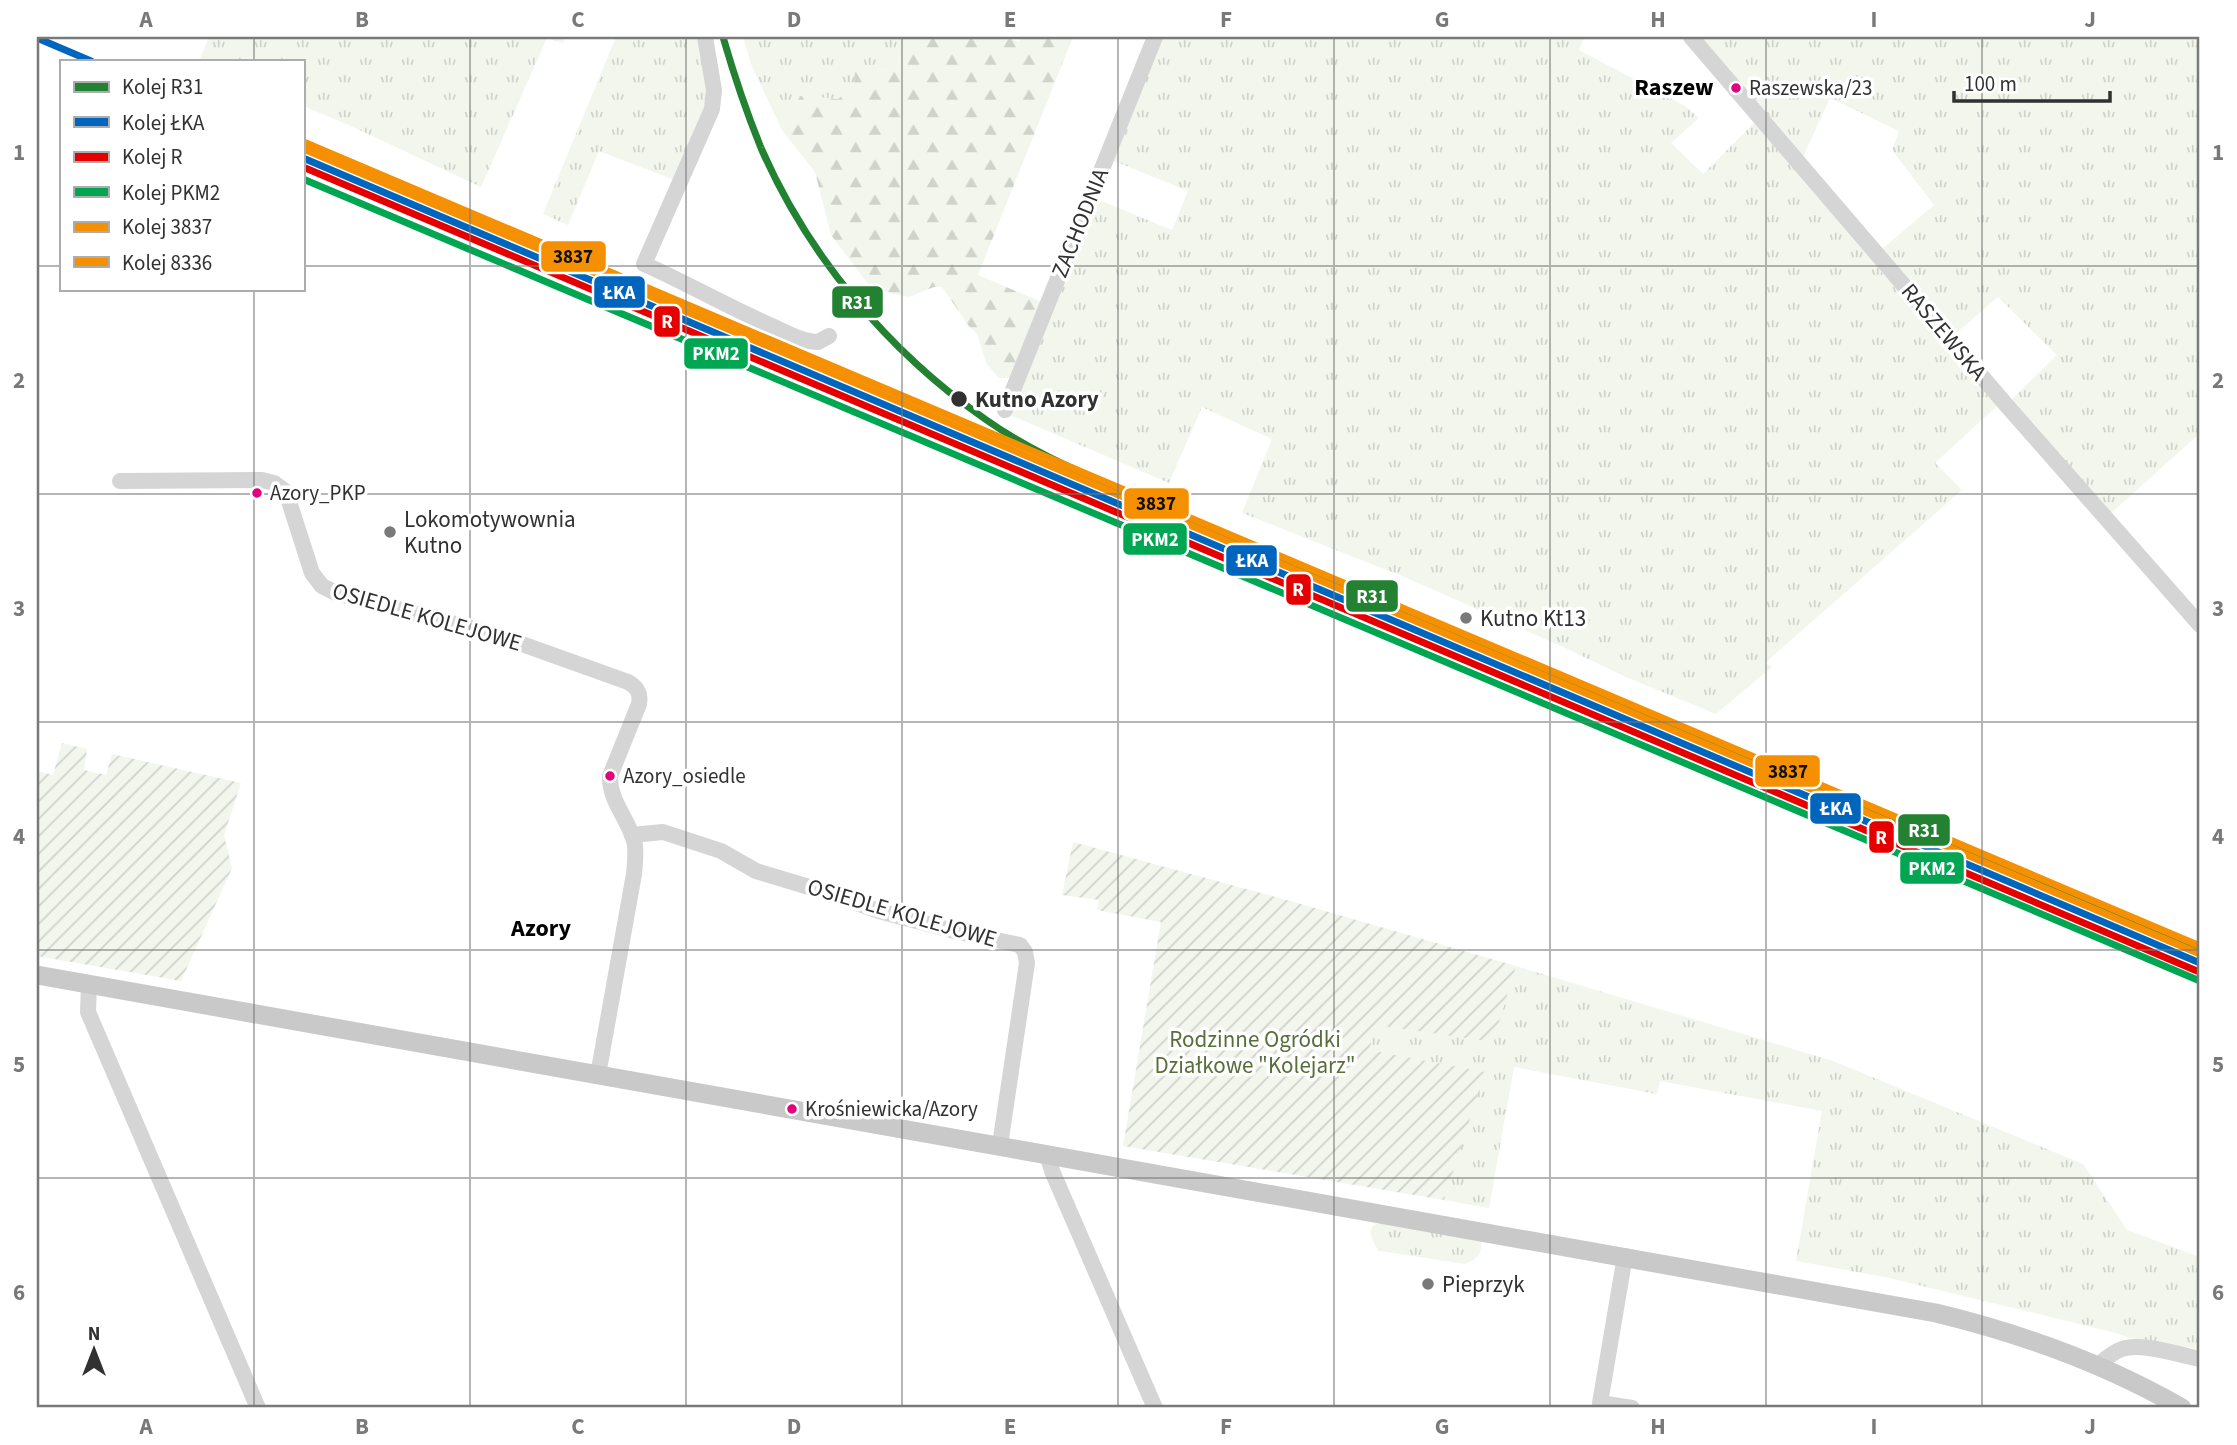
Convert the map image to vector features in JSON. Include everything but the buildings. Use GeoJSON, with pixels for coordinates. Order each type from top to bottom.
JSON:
{"type":"FeatureCollection","features":[{"type":"Feature","properties":{"kind":"main road"},"geometry":{"type":"LineString","coordinates":[[37,975],[1936,1313],[2022,1336],[2098,1365],[2182,1408]]}},
{"type":"Feature","properties":{"kind":"street"},"geometry":{"type":"LineString","coordinates":[[705,37],[715,90],[712,109],[644,264],[691,285],[739,312],[802,339],[818,342],[829,336]]}},
{"type":"Feature","properties":{"kind":"street","name":"ZACHODNIA"},"geometry":{"type":"LineString","coordinates":[[1005,410],[1155,37]]}},
{"type":"Feature","properties":{"kind":"street","name":"RASZEWSKA"},"geometry":{"type":"LineString","coordinates":[[1691,37],[1999,397],[2200,625]]}},
{"type":"Feature","properties":{"kind":"street","name":"OSIEDLE KOLEJOWE"},"geometry":{"type":"LineString","coordinates":[[120,481],[262,480],[274,483],[286,492],[312,573],[322,586],[336,593],[494,634],[636,687],[639,704],[610,776],[610,788],[632,835],[635,855],[634,874],[598,1075]]}},
{"type":"Feature","properties":{"kind":"street","name":"OSIEDLE KOLEJOWE"},"geometry":{"type":"LineString","coordinates":[[632,835],[663,832],[722,851],[756,871],[879,911],[1020,945],[1027,962],[999,1145]]}},
{"type":"Feature","properties":{"kind":"street"},"geometry":{"type":"LineString","coordinates":[[89,984],[88,1012],[258,1408]]}},
{"type":"Feature","properties":{"kind":"street"},"geometry":{"type":"LineString","coordinates":[[1047,1154],[1155,1408]]}},
{"type":"Feature","properties":{"kind":"street"},"geometry":{"type":"LineString","coordinates":[[1625,1256],[1600,1403],[1632,1408]]}},
{"type":"Feature","properties":{"kind":"street"},"geometry":{"type":"LineString","coordinates":[[2098,1365],[2124,1348],[2142,1348],[2200,1359]]}},
{"type":"Feature","properties":{"kind":"green space"},"geometry":{"type":"Polygon","coordinates":[[[209,37],[565,37],[563,43],[547,38],[481,187],[304,106],[304,60],[199,60],[209,37]]]}},
{"type":"Feature","properties":{"kind":"green space"},"geometry":{"type":"Polygon","coordinates":[[[616,37],[697,37],[711,87],[709,106],[677,181],[599,151],[568,225],[543,214],[616,37]]]}},
{"type":"Feature","properties":{"kind":"green space"},"geometry":{"type":"Polygon","coordinates":[[[743,37],[909,37],[896,69],[879,69],[855,83],[838,99],[800,96],[782,130],[752,67],[743,37]]]}},
{"type":"Feature","properties":{"kind":"green space"},"geometry":{"type":"Polygon","coordinates":[[[909,37],[1006,37],[1019,42],[1022,37],[1073,37],[978,275],[1044,303],[1011,378],[999,378],[986,363],[977,334],[942,287],[934,287],[909,297],[872,289],[831,235],[815,172],[782,130],[800,96],[838,99],[854,84],[855,70],[896,69],[909,37]]]}},
{"type":"Feature","properties":{"kind":"green space"},"geometry":{"type":"Polygon","coordinates":[[[1158,37],[1584,37],[1579,50],[1685,106],[1699,118],[1671,143],[1703,174],[1756,121],[1801,168],[1878,268],[1997,406],[1935,463],[1962,490],[1765,663],[1772,667],[1716,714],[1626,677],[1402,576],[1242,513],[1272,439],[1202,407],[1169,483],[1008,414],[1099,200],[1172,230],[1188,191],[1109,159],[1158,37]]]}},
{"type":"Feature","properties":{"kind":"green space"},"geometry":{"type":"Polygon","coordinates":[[[1701,37],[2200,37],[2200,433],[2109,515],[2009,402],[2057,355],[1998,297],[1954,335],[1882,249],[1934,205],[1892,150],[1899,131],[1830,98],[1803,157],[1701,37]]]}},
{"type":"Feature","properties":{"kind":"green space"},"geometry":{"type":"Polygon","coordinates":[[[62,743],[87,749],[84,770],[106,775],[112,754],[241,783],[224,835],[232,868],[181,981],[37,956],[37,771],[53,775],[62,743]]]}},
{"type":"Feature","properties":{"kind":"green space","name":"Rodzinne Ogródki Działkowe \"Kolejarz\""},"geometry":{"type":"Polygon","coordinates":[[[1073,842],[1516,966],[1493,1042],[1375,1025],[1369,1050],[1485,1072],[1444,1200],[1123,1146],[1161,922],[1097,910],[1099,900],[1062,895],[1073,842]]]}},
{"type":"Feature","properties":{"kind":"green space"},"geometry":{"type":"Polygon","coordinates":[[[1516,966],[1833,1061],[2083,1164],[2127,1230],[2200,1257],[2200,1349],[2137,1340],[1885,1277],[1796,1261],[1822,1111],[1660,1081],[1657,1094],[1514,1067],[1489,1208],[1444,1200],[1484,1072],[1368,1050],[1375,1025],[1493,1042],[1516,966]]]}},
{"type":"Feature","properties":{"kind":"green space"},"geometry":{"type":"Polygon","coordinates":[[[1381,1222],[1481,1241],[1481,1249],[1475,1258],[1465,1264],[1380,1251],[1370,1233],[1373,1226],[1381,1222]]]}},
{"type":"Feature","properties":{"kind":"rail line","name":"R31"},"geometry":{"type":"LineString","coordinates":[[723,37],[761,148],[780,188],[827,263],[884,332],[916,363],[949,392],[1015,439],[1112,486],[2200,947]]}},
{"type":"Feature","properties":{"kind":"rail line","name":"ŁKA"},"geometry":{"type":"LineString","coordinates":[[37,38],[89,60]]}},
{"type":"Feature","properties":{"kind":"rail line","name":"3837"},"geometry":{"type":"LineString","coordinates":[[306,143],[2200,946]]}},
{"type":"Feature","properties":{"kind":"rail line","name":"8336"},"geometry":{"type":"LineString","coordinates":[[306,150],[2200,954]]}},
{"type":"Feature","properties":{"kind":"rail line","name":"ŁKA"},"geometry":{"type":"LineString","coordinates":[[304,158],[2200,963]]}},
{"type":"Feature","properties":{"kind":"rail line","name":"R"},"geometry":{"type":"LineString","coordinates":[[304,167],[2197,971]]}},
{"type":"Feature","properties":{"kind":"rail line","name":"PKM2"},"geometry":{"type":"LineString","coordinates":[[304,179],[2200,981]]}},
{"type":"Feature","properties":{"kind":"place","name":"Raszewska/23"},"geometry":{"type":"Point","coordinates":[1736,88]}},
{"type":"Feature","properties":{"kind":"place","name":"Kutno Azory"},"geometry":{"type":"Point","coordinates":[959,399]}},
{"type":"Feature","properties":{"kind":"place","name":"Azory_PKP"},"geometry":{"type":"Point","coordinates":[257,493]}},
{"type":"Feature","properties":{"kind":"place","name":"Lokomotywownia Kutno"},"geometry":{"type":"Point","coordinates":[390,532]}},
{"type":"Feature","properties":{"kind":"place","name":"Kutno Kt13"},"geometry":{"type":"Point","coordinates":[1466,618]}},
{"type":"Feature","properties":{"kind":"place","name":"Azory_osiedle"},"geometry":{"type":"Point","coordinates":[610,776]}},
{"type":"Feature","properties":{"kind":"place","name":"Krośniewicka/Azory"},"geometry":{"type":"Point","coordinates":[792,1109]}},
{"type":"Feature","properties":{"kind":"place","name":"Pieprzyk"},"geometry":{"type":"Point","coordinates":[1428,1284]}},
{"type":"Feature","properties":{"kind":"district","name":"Raszew"},"geometry":{"type":"Point","coordinates":[1674,87]}},
{"type":"Feature","properties":{"kind":"district","name":"Azory"},"geometry":{"type":"Point","coordinates":[541,928]}}]}
